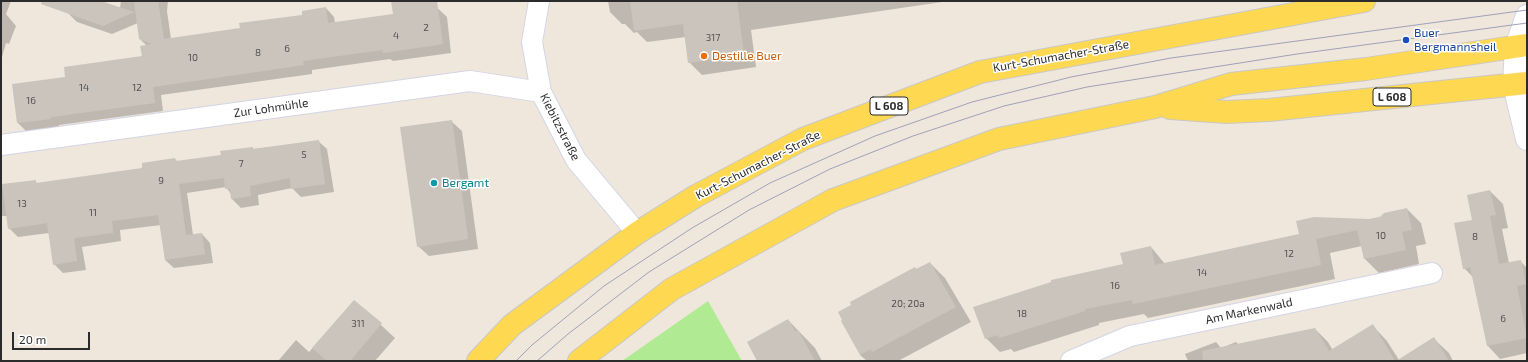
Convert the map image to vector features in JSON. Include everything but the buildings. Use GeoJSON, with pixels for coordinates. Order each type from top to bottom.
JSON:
{"type":"FeatureCollection","features":[{"type":"Feature","properties":{"kind":"main road","name":"Kurt-Schumacher-Straße"},"geometry":{"type":"LineString","coordinates":[[478,361],[512,325],[637,233],[696,196],[803,139],[980,72],[1364,1]]}},
{"type":"Feature","properties":{"kind":"main road"},"geometry":{"type":"LineString","coordinates":[[1155,107],[1231,84],[1366,69],[1522,46]]}},
{"type":"Feature","properties":{"kind":"main road","name":"L 608"},"geometry":{"type":"LineString","coordinates":[[579,361],[672,289],[832,200],[998,139],[1155,107],[1226,112],[1269,110],[1521,84]]}},
{"type":"Feature","properties":{"kind":"street","name":"Kiebitzstraße"},"geometry":{"type":"LineString","coordinates":[[539,1],[532,42],[541,92],[576,160],[637,233]]}},
{"type":"Feature","properties":{"kind":"street"},"geometry":{"type":"LineString","coordinates":[[1527,16],[1522,46],[1521,84],[1527,139]]}},
{"type":"Feature","properties":{"kind":"street","name":"Zur Lohmühle"},"geometry":{"type":"LineString","coordinates":[[1,145],[470,81],[541,92]]}},
{"type":"Feature","properties":{"kind":"street","name":"Am Markenwald"},"geometry":{"type":"LineString","coordinates":[[1071,361],[1130,336],[1432,273]]}},
{"type":"Feature","properties":{"kind":"green space"},"geometry":{"type":"Polygon","coordinates":[[[708,301],[742,361],[622,361],[708,301]]]}},
{"type":"Feature","properties":{"kind":"tram line"},"geometry":{"type":"LineString","coordinates":[[516,361],[532,345],[604,286],[692,228],[770,183],[875,136],[972,102],[1071,77],[1171,58],[1527,10]]}},
{"type":"Feature","properties":{"kind":"tram line"},"geometry":{"type":"LineString","coordinates":[[537,361],[568,334],[649,272],[749,210],[830,169],[913,136],[1004,106],[1087,87],[1297,54],[1527,23]]}},
{"type":"Feature","properties":{"kind":"place","name":"Buer Bergmannsheil"},"geometry":{"type":"Point","coordinates":[1406,40]}},
{"type":"Feature","properties":{"kind":"place","name":"Destille Buer"},"geometry":{"type":"Point","coordinates":[704,56]}},
{"type":"Feature","properties":{"kind":"place","name":"Bergamt"},"geometry":{"type":"Point","coordinates":[434,183]}}]}
